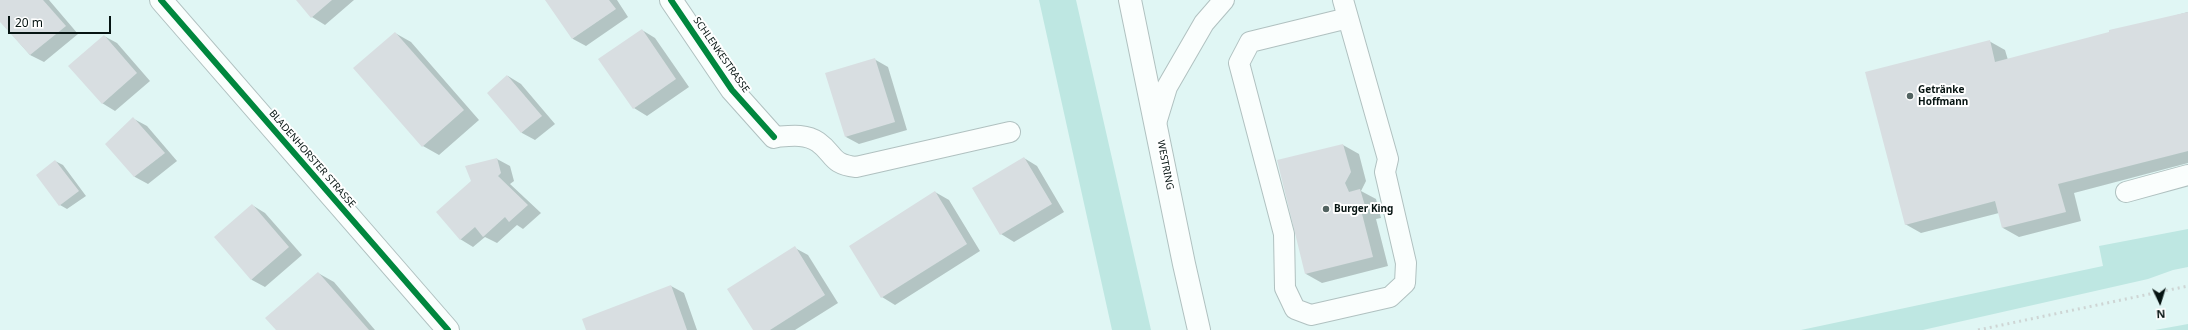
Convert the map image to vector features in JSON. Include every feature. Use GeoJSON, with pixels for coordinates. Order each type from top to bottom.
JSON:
{"type":"FeatureCollection","features":[{"type":"Feature","properties":{"kind":"street","name":"BLADENHORSTER STRASSE"},"geometry":{"type":"LineString","coordinates":[[161,0],[448,330]]}},
{"type":"Feature","properties":{"kind":"street","name":"SCHLENKESTRASSE"},"geometry":{"type":"LineString","coordinates":[[671,0],[732,90],[774,137]]}},
{"type":"Feature","properties":{"kind":"street","name":"WESTRING"},"geometry":{"type":"LineString","coordinates":[[1130,0],[1199,330]]}},
{"type":"Feature","properties":{"kind":"lane"},"geometry":{"type":"LineString","coordinates":[[1156,123],[1166,87],[1204,23],[1224,0]]}},
{"type":"Feature","properties":{"kind":"lane"},"geometry":{"type":"LineString","coordinates":[[1345,9],[1388,159],[1386,172],[1406,263],[1405,284],[1390,297],[1311,315],[1295,309],[1284,288],[1284,234],[1239,63],[1250,42],[1345,9]]}},
{"type":"Feature","properties":{"kind":"lane"},"geometry":{"type":"LineString","coordinates":[[774,137],[800,135],[818,142],[830,156],[842,165],[856,167],[1010,132]]}},
{"type":"Feature","properties":{"kind":"lane"},"geometry":{"type":"LineString","coordinates":[[2126,192],[2188,175]]}},
{"type":"Feature","properties":{"kind":"green space"},"geometry":{"type":"Polygon","coordinates":[[[1039,0],[1076,0],[1151,330],[1112,330],[1039,0]]]}},
{"type":"Feature","properties":{"kind":"green space"},"geometry":{"type":"Polygon","coordinates":[[[2188,229],[2188,267],[2173,270],[2148,279],[1923,330],[1801,330],[2103,266],[2099,246],[2188,229]]]}},
{"type":"Feature","properties":{"kind":"green space"},"geometry":{"type":"Polygon","coordinates":[[[2188,324],[2188,330],[2155,330],[2188,324]]]}},
{"type":"Feature","properties":{"kind":"building"},"geometry":{"type":"Polygon","coordinates":[[[0,0],[43,0],[66,26],[30,55],[0,22],[0,0]]]}},
{"type":"Feature","properties":{"kind":"building"},"geometry":{"type":"Polygon","coordinates":[[[296,0],[332,0],[311,18],[296,0]]]}},
{"type":"Feature","properties":{"kind":"building"},"geometry":{"type":"Polygon","coordinates":[[[545,0],[609,0],[616,9],[572,39],[545,0]]]}},
{"type":"Feature","properties":{"kind":"building"},"geometry":{"type":"Polygon","coordinates":[[[2188,12],[2188,151],[2058,184],[2066,212],[2002,228],[1995,201],[1905,225],[1865,72],[1990,40],[1995,62],[2109,32],[2109,30],[2188,12]]]}},
{"type":"Feature","properties":{"kind":"building"},"geometry":{"type":"Polygon","coordinates":[[[642,29],[676,79],[633,109],[598,59],[642,29]]]}},
{"type":"Feature","properties":{"kind":"building"},"geometry":{"type":"Polygon","coordinates":[[[395,32],[464,110],[422,147],[353,68],[395,32]]]}},
{"type":"Feature","properties":{"kind":"building"},"geometry":{"type":"Polygon","coordinates":[[[104,35],[137,73],[102,104],[68,66],[104,35]]]}},
{"type":"Feature","properties":{"kind":"building"},"geometry":{"type":"Polygon","coordinates":[[[875,58],[895,122],[845,137],[825,73],[875,58]]]}},
{"type":"Feature","properties":{"kind":"building"},"geometry":{"type":"Polygon","coordinates":[[[507,75],[542,116],[521,133],[487,93],[507,75]]]}},
{"type":"Feature","properties":{"kind":"building"},"geometry":{"type":"Polygon","coordinates":[[[133,117],[165,153],[134,177],[105,144],[133,117]]]}},
{"type":"Feature","properties":{"kind":"building","name":"Burger King"},"geometry":{"type":"Polygon","coordinates":[[[1343,144],[1351,172],[1345,183],[1349,192],[1360,189],[1366,209],[1361,210],[1373,257],[1305,274],[1277,160],[1343,144]]]}},
{"type":"Feature","properties":{"kind":"building"},"geometry":{"type":"Polygon","coordinates":[[[1024,157],[1052,204],[1000,235],[972,188],[1024,157]]]}},
{"type":"Feature","properties":{"kind":"building"},"geometry":{"type":"Polygon","coordinates":[[[497,158],[501,173],[498,176],[528,205],[509,222],[505,217],[483,237],[475,227],[460,240],[436,212],[471,181],[465,166],[497,158]]]}},
{"type":"Feature","properties":{"kind":"building"},"geometry":{"type":"Polygon","coordinates":[[[55,160],[79,191],[59,206],[36,175],[55,160]]]}},
{"type":"Feature","properties":{"kind":"building"},"geometry":{"type":"Polygon","coordinates":[[[935,191],[967,244],[881,298],[849,246],[935,191]]]}},
{"type":"Feature","properties":{"kind":"building"},"geometry":{"type":"Polygon","coordinates":[[[252,204],[289,247],[251,280],[214,237],[252,204]]]}},
{"type":"Feature","properties":{"kind":"building"},"geometry":{"type":"Polygon","coordinates":[[[795,246],[825,295],[770,330],[753,330],[727,289],[795,246]]]}},
{"type":"Feature","properties":{"kind":"building"},"geometry":{"type":"Polygon","coordinates":[[[318,272],[369,330],[276,330],[265,318],[318,272]]]}},
{"type":"Feature","properties":{"kind":"building"},"geometry":{"type":"Polygon","coordinates":[[[671,285],[687,330],[586,330],[582,319],[671,285]]]}},
{"type":"Feature","properties":{"kind":"railway"},"geometry":{"type":"LineString","coordinates":[[1978,330],[2188,286]]}},
{"type":"Feature","properties":{"kind":"cycle path"},"geometry":{"type":"LineString","coordinates":[[161,0],[448,330]]}},
{"type":"Feature","properties":{"kind":"cycle path"},"geometry":{"type":"LineString","coordinates":[[671,0],[732,90],[774,137]]}},
{"type":"Feature","properties":{"kind":"place","name":"Getränke Hoffmann"},"geometry":{"type":"Point","coordinates":[1910,96]}},
{"type":"Feature","properties":{"kind":"place","name":"Burger King"},"geometry":{"type":"Point","coordinates":[1326,209]}}]}
